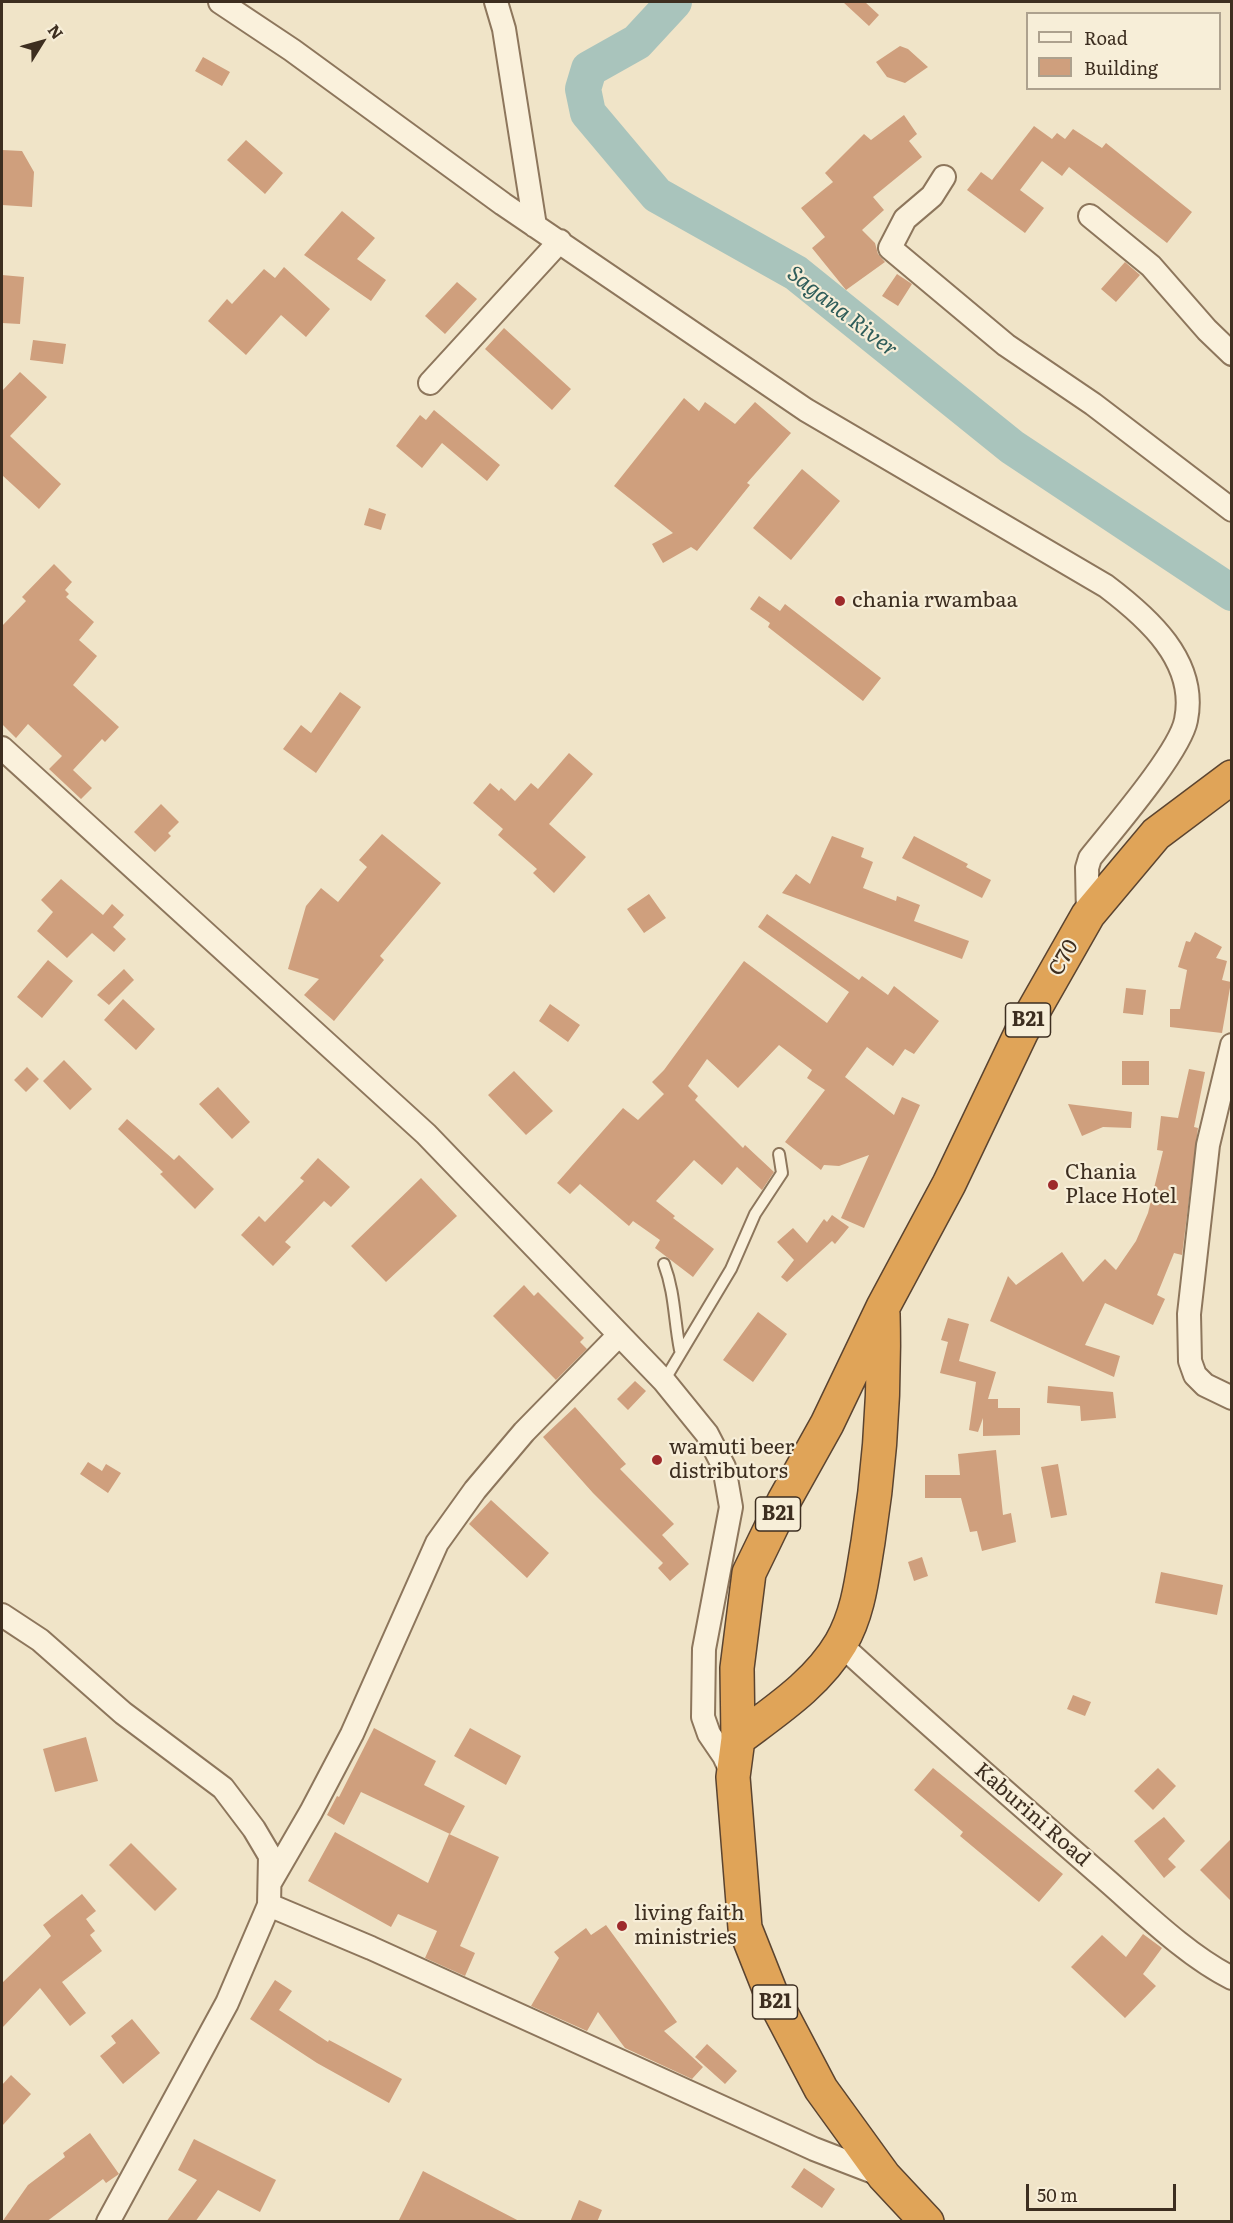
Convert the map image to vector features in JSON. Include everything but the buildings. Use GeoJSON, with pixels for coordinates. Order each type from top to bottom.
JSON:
{"type":"FeatureCollection","features":[{"type":"Feature","properties":{"kind":"highway","name":"C70"},"geometry":{"type":"LineString","coordinates":[[883,1307],[949,1184],[1022,1031],[1089,915],[1156,834],[1232,777]]}},
{"type":"Feature","properties":{"kind":"highway","name":"B21"},"geometry":{"type":"LineString","coordinates":[[738,1739],[814,1678],[840,1644],[854,1615],[872,1512],[885,1390],[883,1307]]}},
{"type":"Feature","properties":{"kind":"highway","name":"B21"},"geometry":{"type":"LineString","coordinates":[[883,1307],[827,1424],[784,1501],[749,1573],[737,1668],[738,1739],[733,1778],[745,1928],[772,1996],[821,2090],[884,2176],[927,2222]]}},
{"type":"Feature","properties":{"kind":"street"},"geometry":{"type":"LineString","coordinates":[[220,2],[535,226],[806,411],[1106,586],[1141,612],[1177,660],[1185,680],[1186,720],[1171,751],[1090,858],[1087,868],[1089,915]]}},
{"type":"Feature","properties":{"kind":"street"},"geometry":{"type":"LineString","coordinates":[[496,2],[504,29],[535,226]]}},
{"type":"Feature","properties":{"kind":"street"},"geometry":{"type":"LineString","coordinates":[[944,177],[932,196],[905,219],[890,248],[1006,345],[1093,404],[1232,510]]}},
{"type":"Feature","properties":{"kind":"street"},"geometry":{"type":"LineString","coordinates":[[1089,216],[1151,266],[1207,330],[1232,354]]}},
{"type":"Feature","properties":{"kind":"street"},"geometry":{"type":"LineString","coordinates":[[430,383],[560,241]]}},
{"type":"Feature","properties":{"kind":"street"},"geometry":{"type":"LineString","coordinates":[[2,748],[426,1134],[664,1381],[707,1434],[724,1467],[731,1507],[707,1623],[702,1686],[705,1726],[724,1756],[733,1778]]}},
{"type":"Feature","properties":{"kind":"street"},"geometry":{"type":"LineString","coordinates":[[1232,1045],[1208,1145],[1189,1314],[1190,1361],[1195,1375],[1205,1385],[1232,1398]]}},
{"type":"Feature","properties":{"kind":"street"},"geometry":{"type":"LineString","coordinates":[[271,1881],[352,1734],[437,1543],[475,1490],[524,1432],[619,1335]]}},
{"type":"Feature","properties":{"kind":"street"},"geometry":{"type":"LineString","coordinates":[[2,1615],[40,1640],[123,1713],[223,1788],[254,1829],[270,1856],[269,1905],[227,2003],[108,2222]]}},
{"type":"Feature","properties":{"kind":"street","name":"Kaburini Road"},"geometry":{"type":"LineString","coordinates":[[840,1644],[926,1723],[1163,1929],[1219,1972],[1232,1978]]}},
{"type":"Feature","properties":{"kind":"street"},"geometry":{"type":"LineString","coordinates":[[269,1905],[371,1947],[814,2149],[884,2176]]}},
{"type":"Feature","properties":{"kind":"lane"},"geometry":{"type":"LineString","coordinates":[[664,1381],[680,1350],[731,1269],[755,1214],[782,1173],[779,1154]]}},
{"type":"Feature","properties":{"kind":"lane"},"geometry":{"type":"LineString","coordinates":[[664,1264],[673,1287],[675,1323],[680,1350]]}},
{"type":"Feature","properties":{"kind":"waterway","name":"Sagana River"},"geometry":{"type":"LineString","coordinates":[[674,2],[637,42],[589,69],[583,89],[588,113],[657,195],[796,273],[1012,447],[1232,593]]}},
{"type":"Feature","properties":{"kind":"place","name":"chania rwambaa"},"geometry":{"type":"Point","coordinates":[840,601]}},
{"type":"Feature","properties":{"kind":"place","name":"Chania Place Hotel"},"geometry":{"type":"Point","coordinates":[1053,1185]}},
{"type":"Feature","properties":{"kind":"place","name":"wamuti beer distributors"},"geometry":{"type":"Point","coordinates":[657,1460]}},
{"type":"Feature","properties":{"kind":"place","name":"living faith ministries"},"geometry":{"type":"Point","coordinates":[622,1926]}}]}
